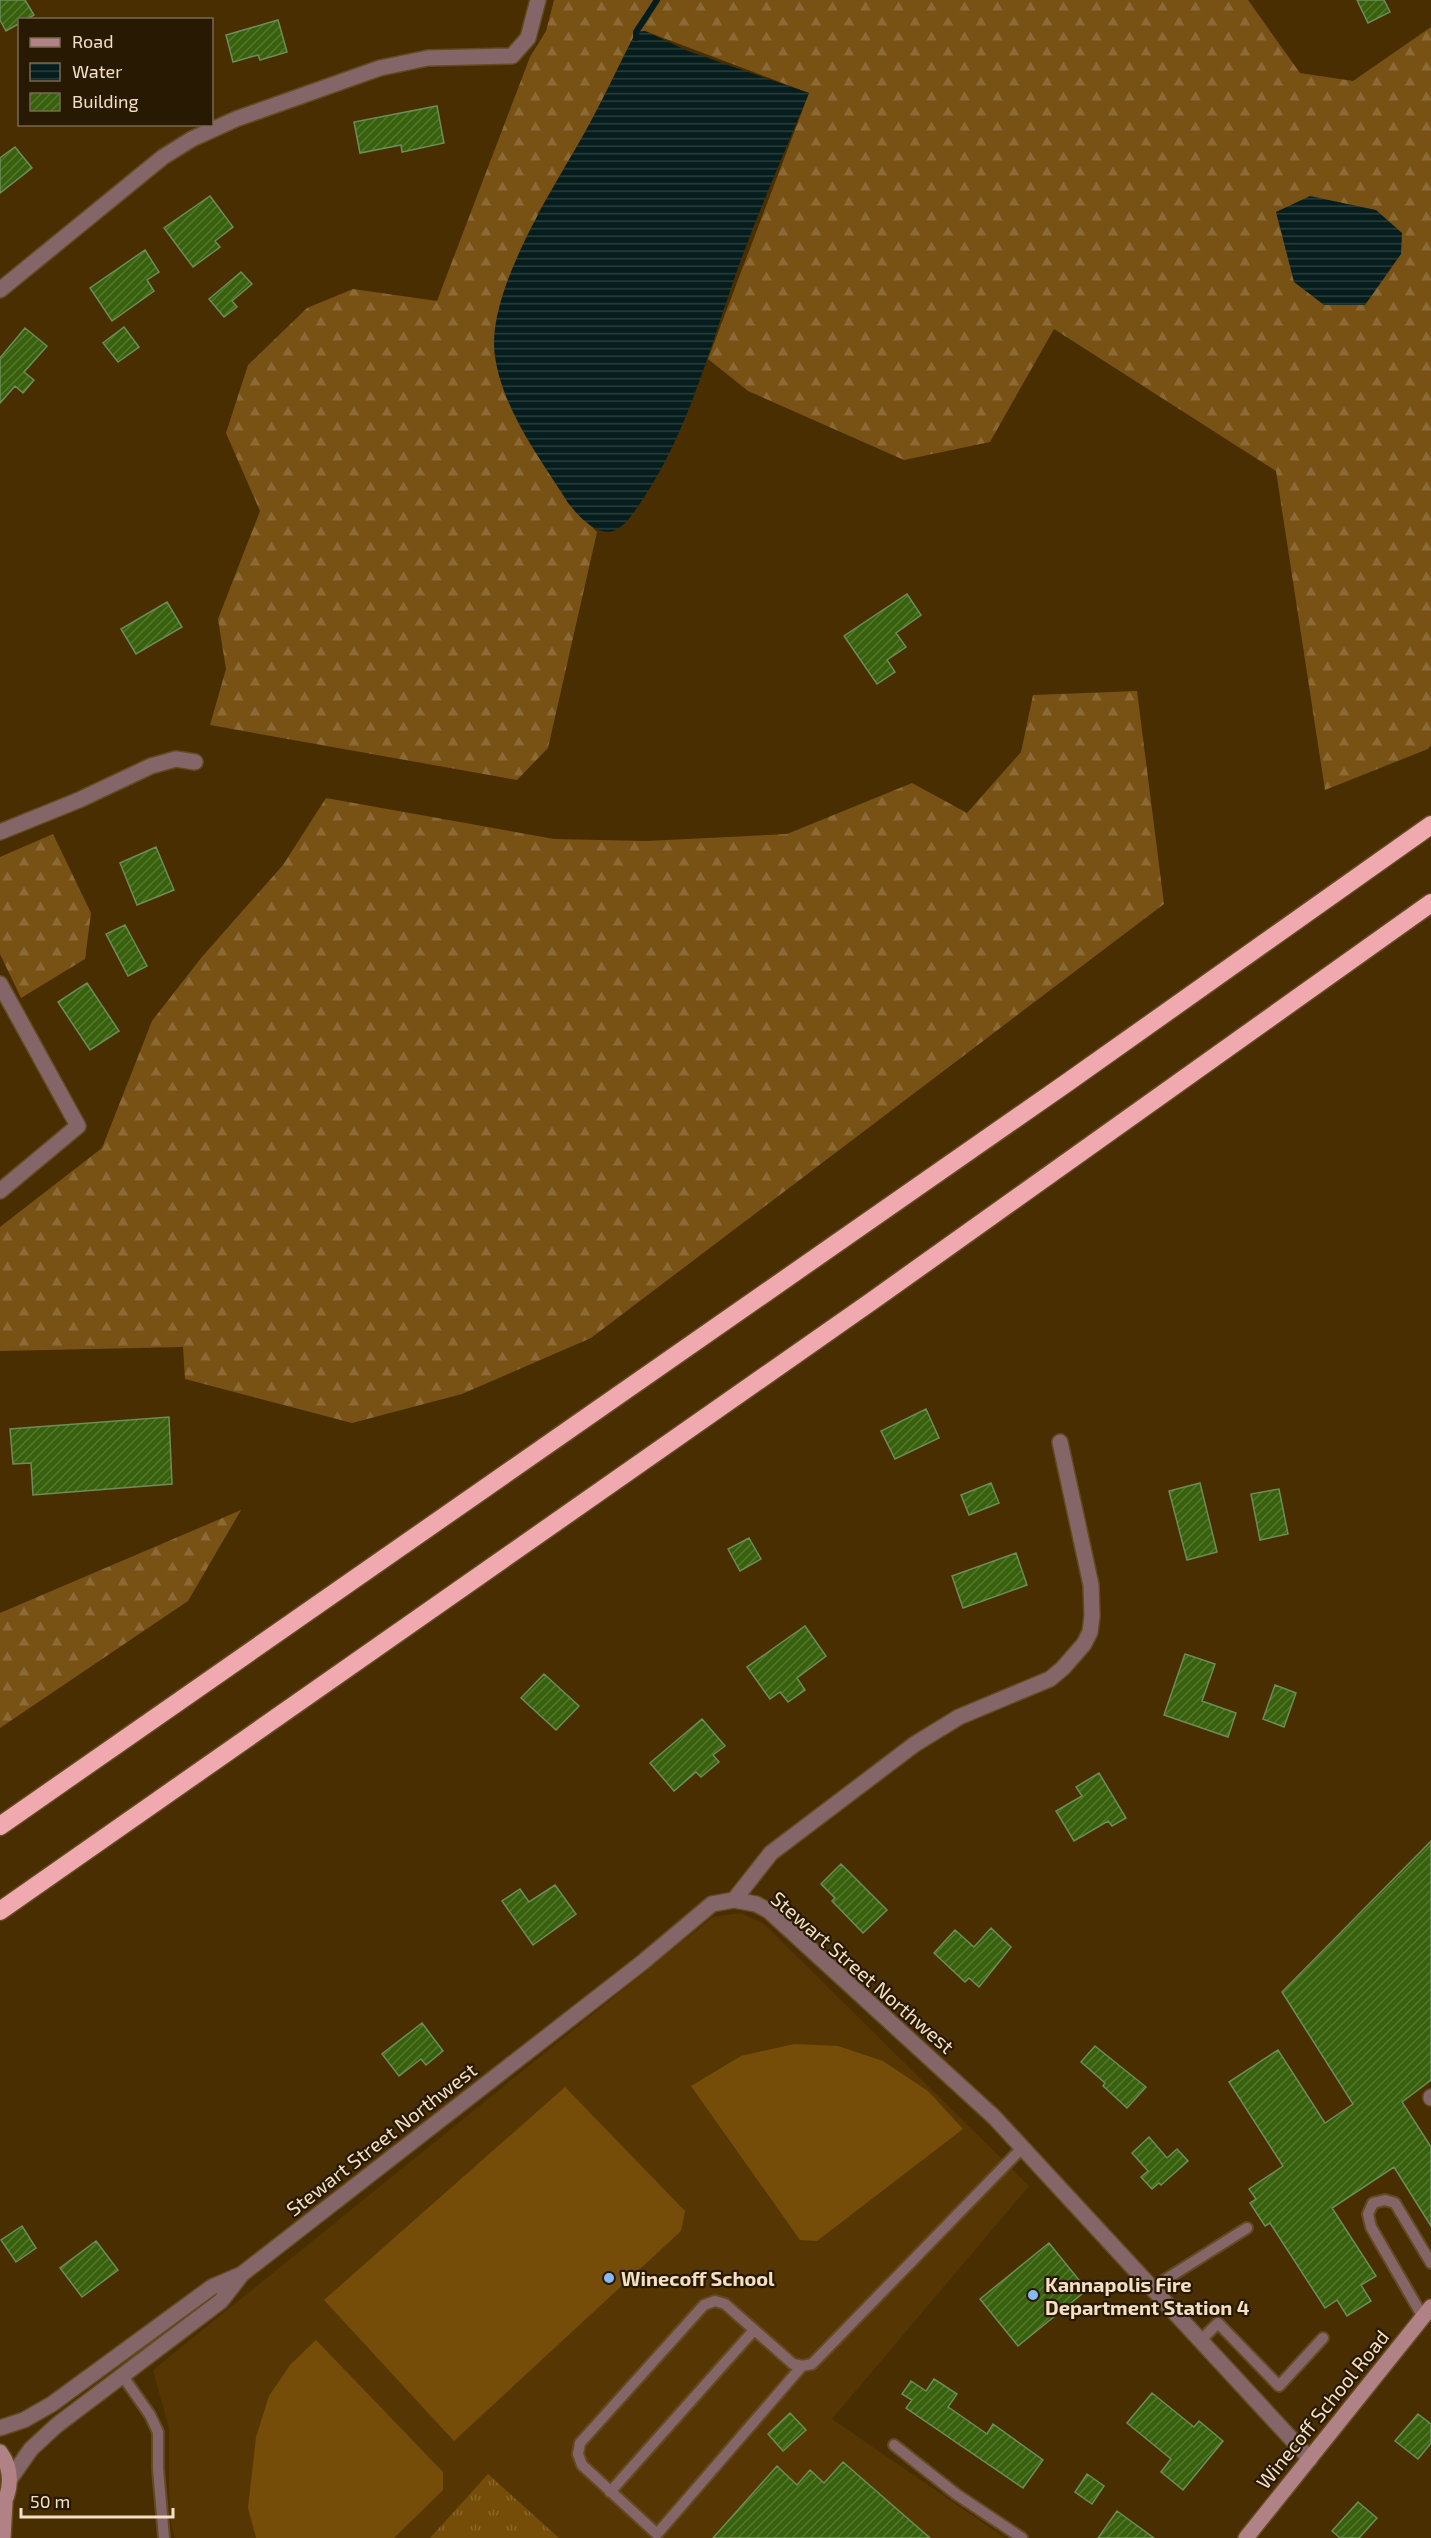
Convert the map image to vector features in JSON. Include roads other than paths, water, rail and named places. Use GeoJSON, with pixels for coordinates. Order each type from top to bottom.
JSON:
{"type":"FeatureCollection","features":[{"type":"Feature","properties":{"kind":"highway"},"geometry":{"type":"LineString","coordinates":[[0,1826],[1058,1089],[1431,825]]}},
{"type":"Feature","properties":{"kind":"highway"},"geometry":{"type":"LineString","coordinates":[[0,1911],[872,1300],[1431,903]]}},
{"type":"Feature","properties":{"kind":"street"},"geometry":{"type":"LineString","coordinates":[[0,290],[163,157],[192,139],[236,119],[380,68],[428,58],[512,56],[528,38],[538,0]]}},
{"type":"Feature","properties":{"kind":"street"},"geometry":{"type":"LineString","coordinates":[[0,832],[79,801],[151,766],[176,759],[195,762]]}},
{"type":"Feature","properties":{"kind":"street"},"geometry":{"type":"LineString","coordinates":[[0,984],[78,1126],[0,1191]]}},
{"type":"Feature","properties":{"kind":"street"},"geometry":{"type":"LineString","coordinates":[[734,1900],[771,1853],[915,1744],[958,1717],[1050,1678],[1063,1668],[1084,1644],[1090,1632],[1092,1616],[1091,1586],[1060,1442]]}},
{"type":"Feature","properties":{"kind":"street","name":"Stewart Street Northwest"},"geometry":{"type":"LineString","coordinates":[[10,2479],[40,2439],[221,2301],[242,2274],[643,1962],[712,1904],[734,1900],[756,1904],[769,1911],[993,2117],[1310,2459]]}},
{"type":"Feature","properties":{"kind":"street","name":"Stewart Street Northwest"},"geometry":{"type":"LineString","coordinates":[[0,2428],[38,2412],[212,2287],[242,2274]]}},
{"type":"Feature","properties":{"kind":"street","name":"Winecoff School Road"},"geometry":{"type":"LineString","coordinates":[[1246,2538],[1427,2312]]}},
{"type":"Feature","properties":{"kind":"street"},"geometry":{"type":"LineString","coordinates":[[0,2452],[8,2467],[10,2479],[2,2506],[3,2538]]}},
{"type":"Feature","properties":{"kind":"lane"},"geometry":{"type":"LineString","coordinates":[[802,2366],[657,2534],[582,2465],[578,2454],[579,2444],[704,2305],[715,2301],[725,2304],[793,2364],[802,2366],[812,2364],[1022,2148]]}},
{"type":"Feature","properties":{"kind":"lane"},"geometry":{"type":"LineString","coordinates":[[1427,2312],[1371,2227],[1368,2214],[1373,2203],[1385,2200],[1395,2203],[1431,2263]]}},
{"type":"Feature","properties":{"kind":"lane"},"geometry":{"type":"LineString","coordinates":[[1152,2288],[1247,2228]]}},
{"type":"Feature","properties":{"kind":"lane"},"geometry":{"type":"LineString","coordinates":[[1200,2341],[1218,2323],[1279,2386],[1323,2338]]}},
{"type":"Feature","properties":{"kind":"lane"},"geometry":{"type":"LineString","coordinates":[[610,2492],[754,2330]]}},
{"type":"Feature","properties":{"kind":"lane"},"geometry":{"type":"LineString","coordinates":[[122,2375],[150,2415],[158,2432],[159,2490],[164,2538]]}},
{"type":"Feature","properties":{"kind":"lane"},"geometry":{"type":"LineString","coordinates":[[894,2445],[956,2494],[1022,2538]]}},
{"type":"Feature","properties":{"kind":"water"},"geometry":{"type":"Polygon","coordinates":[[[645,31],[688,51],[809,93],[754,226],[696,390],[672,448],[633,514],[620,528],[608,532],[601,531],[586,522],[567,501],[522,429],[499,376],[495,357],[495,331],[500,302],[511,272],[540,211],[592,120],[636,32],[645,31]]]}},
{"type":"Feature","properties":{"kind":"water"},"geometry":{"type":"Polygon","coordinates":[[[1310,196],[1376,210],[1402,233],[1401,254],[1365,305],[1324,305],[1294,282],[1276,212],[1310,196]]]}},
{"type":"Feature","properties":{"kind":"waterway"},"geometry":{"type":"LineString","coordinates":[[636,38],[636,32],[657,0]]}},
{"type":"Feature","properties":{"kind":"place","name":"Winecoff School"},"geometry":{"type":"Point","coordinates":[609,2278]}},
{"type":"Feature","properties":{"kind":"place","name":"Kannapolis Fire Department Station 4"},"geometry":{"type":"Point","coordinates":[1033,2295]}}]}
